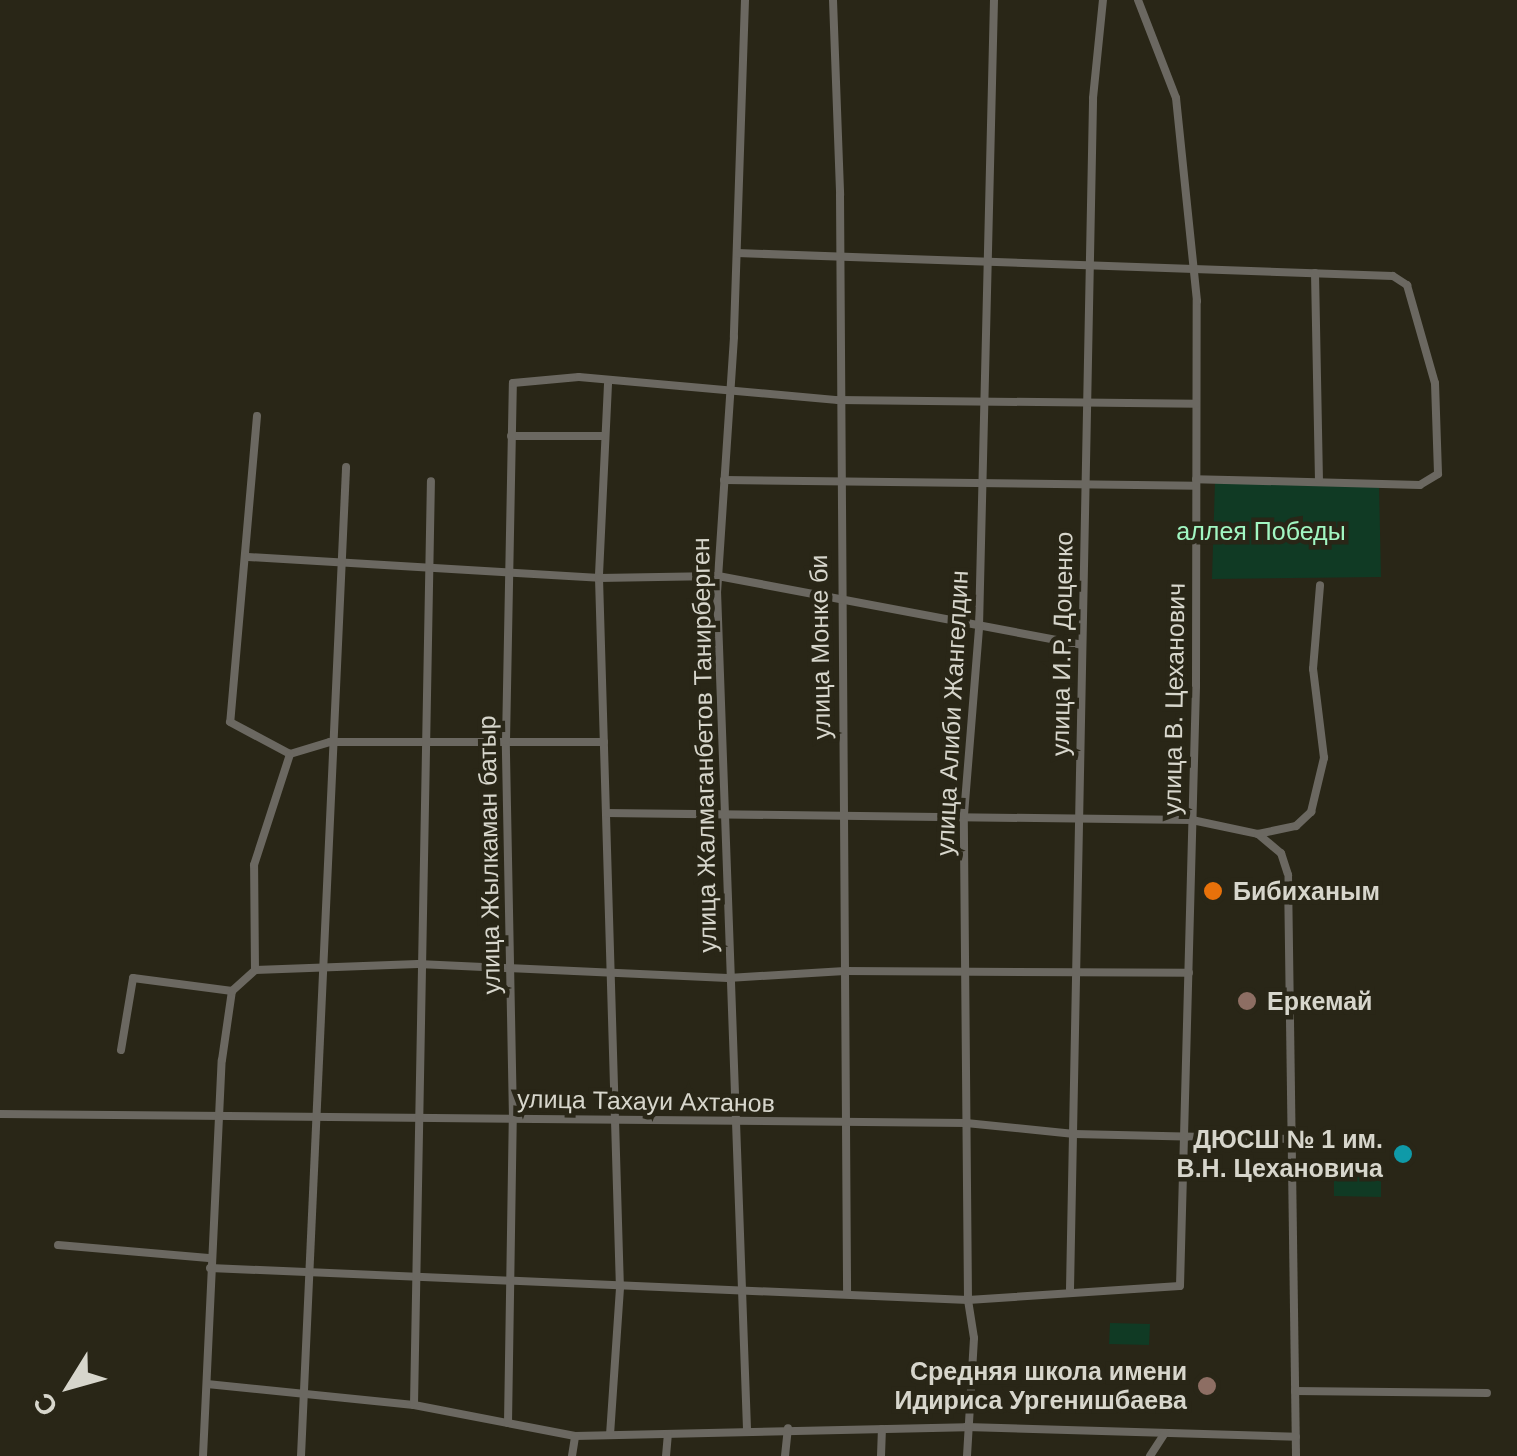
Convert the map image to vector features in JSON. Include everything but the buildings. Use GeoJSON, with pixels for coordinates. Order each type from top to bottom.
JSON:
{"type":"FeatureCollection","features":[{"type":"Feature","properties":{"kind":"street","name":"улица Жалмаганбетов Танирберген"},"geometry":{"type":"LineString","coordinates":[[745,0],[737,253],[718,576],[732,1124],[744,1294],[747,1429]]}},
{"type":"Feature","properties":{"kind":"street","name":"улица Монке би"},"geometry":{"type":"LineString","coordinates":[[833,0],[847,1293]]}},
{"type":"Feature","properties":{"kind":"street","name":"улица Алиби Жангелдин"},"geometry":{"type":"LineString","coordinates":[[967,1456],[974,1338],[968,1300],[964,815],[979,627],[994,0]]}},
{"type":"Feature","properties":{"kind":"street","name":"улица И.Р. Доценко"},"geometry":{"type":"LineString","coordinates":[[1070,1290],[1090,263],[1103,0]]}},
{"type":"Feature","properties":{"kind":"street","name":"улица В. Цеханович"},"geometry":{"type":"LineString","coordinates":[[1070,1290],[1180,1286],[1190,973],[1196,482],[1194,268],[1176,98],[1138,0]]}},
{"type":"Feature","properties":{"kind":"street"},"geometry":{"type":"LineString","coordinates":[[724,480],[1085,485],[1319,480],[1420,485],[1438,474],[1435,383],[1407,286],[1393,276],[737,253]]}},
{"type":"Feature","properties":{"kind":"street"},"geometry":{"type":"LineString","coordinates":[[1315,273],[1319,480]]}},
{"type":"Feature","properties":{"kind":"street","name":"улица Жылкаман батыр"},"geometry":{"type":"LineString","coordinates":[[508,1423],[513,1119],[506,741],[513,383],[521,378],[608,384]]}},
{"type":"Feature","properties":{"kind":"street"},"geometry":{"type":"LineString","coordinates":[[610,1436],[620,1288],[599,578],[608,384],[838,400],[1196,404]]}},
{"type":"Feature","properties":{"kind":"street"},"geometry":{"type":"LineString","coordinates":[[257,416],[248,557],[230,722],[290,754],[330,742],[604,742]]}},
{"type":"Feature","properties":{"kind":"street"},"geometry":{"type":"LineString","coordinates":[[510,436],[604,436]]}},
{"type":"Feature","properties":{"kind":"street"},"geometry":{"type":"LineString","coordinates":[[301,1456],[314,1272],[315,1115],[346,467]]}},
{"type":"Feature","properties":{"kind":"street"},"geometry":{"type":"LineString","coordinates":[[414,1405],[418,964],[431,481]]}},
{"type":"Feature","properties":{"kind":"street"},"geometry":{"type":"LineString","coordinates":[[248,557],[342,566],[599,578],[718,576],[1082,645]]}},
{"type":"Feature","properties":{"kind":"street"},"geometry":{"type":"LineString","coordinates":[[606,812],[1192,820],[1258,834],[1296,826],[1311,812],[1324,758],[1312,669],[1320,586]]}},
{"type":"Feature","properties":{"kind":"street"},"geometry":{"type":"LineString","coordinates":[[255,970],[254,865],[290,754]]}},
{"type":"Feature","properties":{"kind":"street"},"geometry":{"type":"LineString","coordinates":[[1258,834],[1281,853],[1288,875],[1296,1456]]}},
{"type":"Feature","properties":{"kind":"street"},"geometry":{"type":"LineString","coordinates":[[203,1456],[219,1120],[232,991],[255,970],[418,964],[611,969],[728,978],[845,971],[964,974],[1076,969],[1190,973]]}},
{"type":"Feature","properties":{"kind":"street"},"geometry":{"type":"LineString","coordinates":[[121,1050],[133,978],[232,991]]}},
{"type":"Feature","properties":{"kind":"street","name":"улица Тахауи Ахтанов"},"geometry":{"type":"LineString","coordinates":[[0,1114],[219,1120],[315,1115],[732,1124],[966,1122],[1074,1134],[1292,1139]]}},
{"type":"Feature","properties":{"kind":"street"},"geometry":{"type":"LineString","coordinates":[[58,1245],[314,1272],[744,1294],[847,1293],[968,1300],[1070,1290]]}},
{"type":"Feature","properties":{"kind":"street"},"geometry":{"type":"LineString","coordinates":[[207,1384],[414,1405],[575,1436],[788,1428],[966,1427],[1296,1437]]}},
{"type":"Feature","properties":{"kind":"street"},"geometry":{"type":"LineString","coordinates":[[1295,1390],[1487,1393]]}},
{"type":"Feature","properties":{"kind":"street"},"geometry":{"type":"LineString","coordinates":[[785,1456],[788,1428]]}},
{"type":"Feature","properties":{"kind":"street"},"geometry":{"type":"LineString","coordinates":[[881,1456],[882,1429]]}},
{"type":"Feature","properties":{"kind":"street"},"geometry":{"type":"LineString","coordinates":[[1150,1456],[1165,1433]]}},
{"type":"Feature","properties":{"kind":"street"},"geometry":{"type":"LineString","coordinates":[[666,1456],[668,1434]]}},
{"type":"Feature","properties":{"kind":"street"},"geometry":{"type":"LineString","coordinates":[[572,1456],[575,1436]]}},
{"type":"Feature","properties":{"kind":"green space","name":"аллея Победы"},"geometry":{"type":"Polygon","coordinates":[[[1215,481],[1379,485],[1381,577],[1212,579],[1215,481]]]}},
{"type":"Feature","properties":{"kind":"green space"},"geometry":{"type":"Polygon","coordinates":[[[1334,1166],[1381,1167],[1381,1197],[1334,1196],[1334,1166]]]}},
{"type":"Feature","properties":{"kind":"green space"},"geometry":{"type":"Polygon","coordinates":[[[1110,1323],[1150,1324],[1149,1345],[1109,1344],[1110,1323]]]}},
{"type":"Feature","properties":{"kind":"place","name":"Бибиханым"},"geometry":{"type":"Point","coordinates":[1213,891]}},
{"type":"Feature","properties":{"kind":"place","name":"Еркемай"},"geometry":{"type":"Point","coordinates":[1247,1001]}},
{"type":"Feature","properties":{"kind":"place","name":"ДЮСШ № 1 им. В.Н. Цехановича"},"geometry":{"type":"Point","coordinates":[1403,1154]}},
{"type":"Feature","properties":{"kind":"place","name":"Средняя школа имени Идириса Ургенишбаева"},"geometry":{"type":"Point","coordinates":[1207,1386]}}]}
